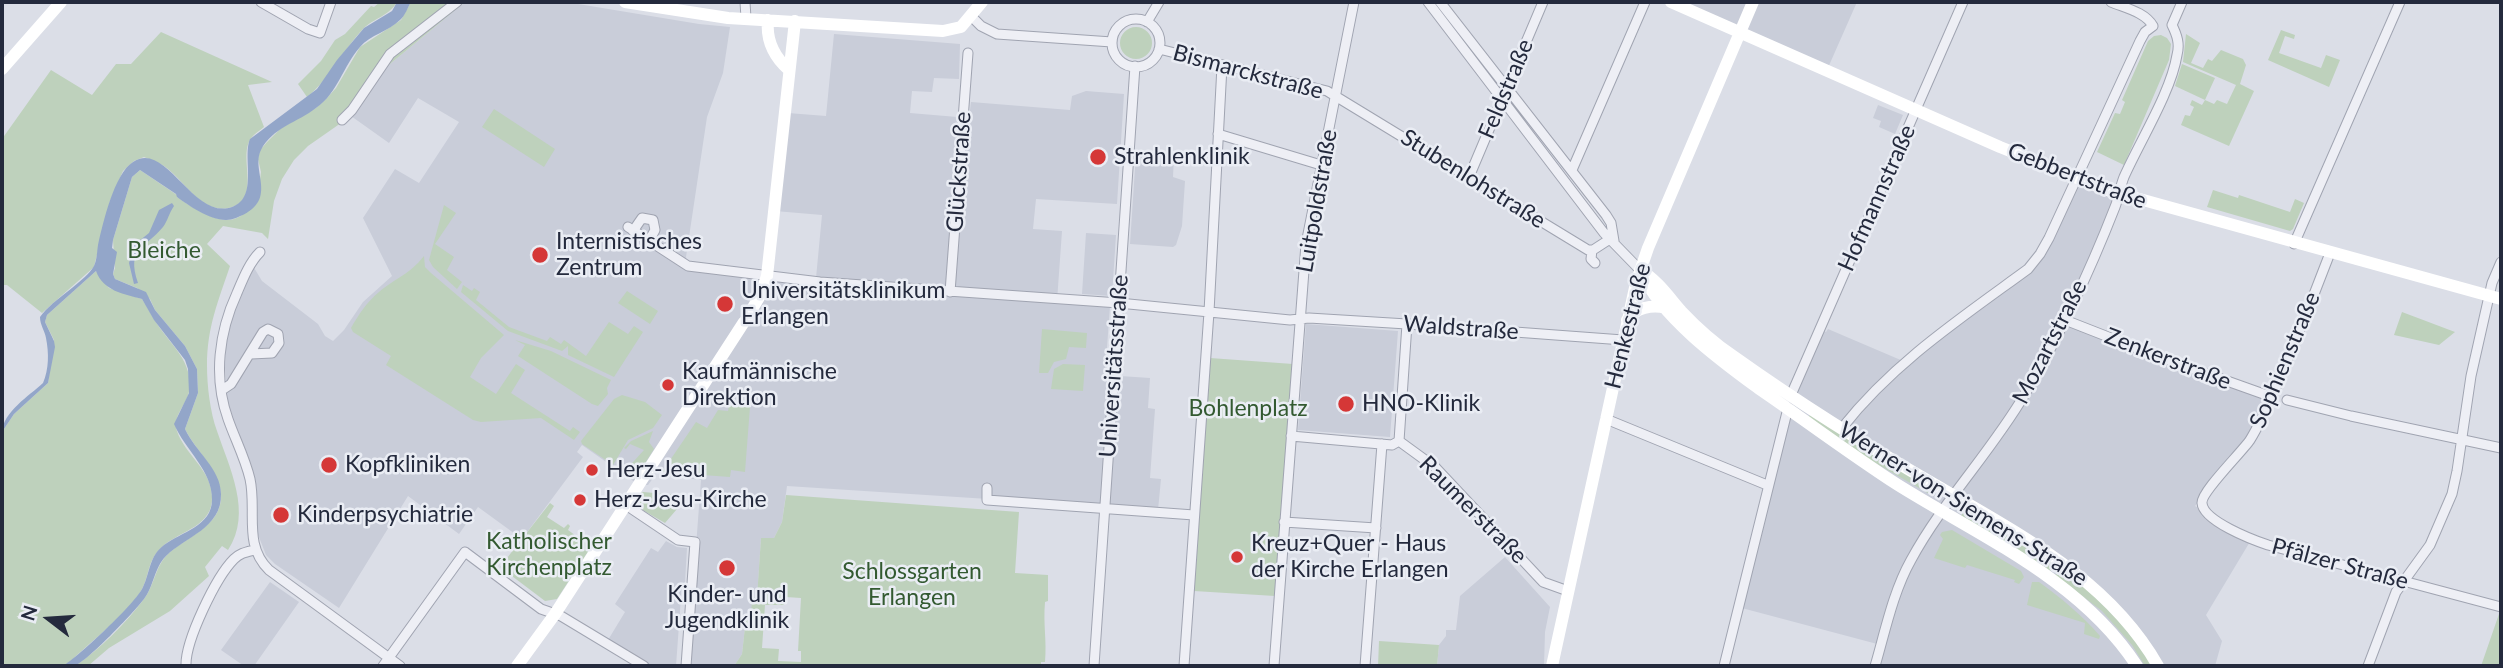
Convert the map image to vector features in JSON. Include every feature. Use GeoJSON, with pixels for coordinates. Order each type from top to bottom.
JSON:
{"type":"FeatureCollection","features":[{"type":"Feature","properties":{"kind":"street"},"geometry":{"type":"LineString","coordinates":[[2,69],[61,2]]}},
{"type":"Feature","properties":{"kind":"street"},"geometry":{"type":"LineString","coordinates":[[261,2],[320,33],[331,2]]}},
{"type":"Feature","properties":{"kind":"street"},"geometry":{"type":"LineString","coordinates":[[342,120],[352,110],[390,54],[457,2]]}},
{"type":"Feature","properties":{"kind":"street"},"geometry":{"type":"LineString","coordinates":[[625,2],[678,12],[943,31],[961,27],[982,2]]}},
{"type":"Feature","properties":{"kind":"street"},"geometry":{"type":"LineString","coordinates":[[745,2],[767,36],[778,60],[789,70]]}},
{"type":"Feature","properties":{"kind":"street"},"geometry":{"type":"LineString","coordinates":[[1147,22],[1159,2]]}},
{"type":"Feature","properties":{"kind":"street","name":"Luitpoldstraße"},"geometry":{"type":"LineString","coordinates":[[1299,319],[1306,244],[1354,2]]}},
{"type":"Feature","properties":{"kind":"street","name":"Werner-von-Siemens-Straße"},"geometry":{"type":"LineString","coordinates":[[1428,2],[1622,253],[1653,278],[1688,318],[1716,344],[1842,428],[2056,558],[2095,588],[2128,622],[2158,666]]}},
{"type":"Feature","properties":{"kind":"street","name":"Werner-von-Siemens-Straße"},"geometry":{"type":"LineString","coordinates":[[1440,2],[1606,215],[1611,223],[1612,240]]}},
{"type":"Feature","properties":{"kind":"street","name":"Feldstraße"},"geometry":{"type":"LineString","coordinates":[[1469,177],[1543,2]]}},
{"type":"Feature","properties":{"kind":"street"},"geometry":{"type":"LineString","coordinates":[[1572,170],[1645,2]]}},
{"type":"Feature","properties":{"kind":"street","name":"Gebbertstraße"},"geometry":{"type":"LineString","coordinates":[[1671,2],[1916,110],[2119,194],[2495,298]]}},
{"type":"Feature","properties":{"kind":"street","name":"Henkestraße"},"geometry":{"type":"LineString","coordinates":[[1552,666],[1640,270],[1753,2]]}},
{"type":"Feature","properties":{"kind":"street","name":"Hofmannstraße"},"geometry":{"type":"LineString","coordinates":[[1791,395],[1963,2]]}},
{"type":"Feature","properties":{"kind":"street"},"geometry":{"type":"LineString","coordinates":[[2112,2],[2140,14],[2153,26]]}},
{"type":"Feature","properties":{"kind":"street"},"geometry":{"type":"LineString","coordinates":[[1842,428],[1867,398],[1911,355],[2028,269],[2040,254],[2145,32],[2153,26],[2172,25],[2182,2]]}},
{"type":"Feature","properties":{"kind":"street"},"geometry":{"type":"LineString","coordinates":[[2294,244],[2400,2]]}},
{"type":"Feature","properties":{"kind":"street"},"geometry":{"type":"LineString","coordinates":[[972,17],[981,26],[997,34],[1112,42]]}},
{"type":"Feature","properties":{"kind":"street"},"geometry":{"type":"LineString","coordinates":[[1136,19],[1147,22],[1158,34],[1159,49],[1150,62],[1135,66],[1120,60],[1114,52],[1112,42],[1115,31],[1125,22],[1136,19]]}},
{"type":"Feature","properties":{"kind":"street"},"geometry":{"type":"LineString","coordinates":[[517,666],[555,614],[761,295],[767,276],[795,21]]}},
{"type":"Feature","properties":{"kind":"street","name":"Mozartstraße"},"geometry":{"type":"LineString","coordinates":[[1875,666],[1906,570],[1942,511],[2009,420],[2065,320],[2123,180],[2171,77],[2178,41],[2172,25]]}},
{"type":"Feature","properties":{"kind":"street","name":"Bismarckstraße"},"geometry":{"type":"LineString","coordinates":[[1159,49],[1327,91],[1336,96]]}},
{"type":"Feature","properties":{"kind":"street","name":"Glückstraße"},"geometry":{"type":"LineString","coordinates":[[950,292],[968,53]]}},
{"type":"Feature","properties":{"kind":"street","name":"Universitätsstraße"},"geometry":{"type":"LineString","coordinates":[[1094,666],[1135,66]]}},
{"type":"Feature","properties":{"kind":"street"},"geometry":{"type":"LineString","coordinates":[[1184,666],[1209,312],[1222,66]]}},
{"type":"Feature","properties":{"kind":"street","name":"Stubenlohstraße"},"geometry":{"type":"LineString","coordinates":[[1336,96],[1581,246],[1592,250]]}},
{"type":"Feature","properties":{"kind":"street"},"geometry":{"type":"LineString","coordinates":[[1218,134],[1321,165]]}},
{"type":"Feature","properties":{"kind":"street","name":"Waldstraße"},"geometry":{"type":"LineString","coordinates":[[649,241],[656,227],[653,220],[642,218],[630,229],[688,266],[767,276],[1119,303],[1278,319],[1408,324],[1623,340]]}},
{"type":"Feature","properties":{"kind":"street"},"geometry":{"type":"LineString","coordinates":[[1595,263],[1591,259],[1592,250],[1612,240]]}},
{"type":"Feature","properties":{"kind":"street"},"geometry":{"type":"LineString","coordinates":[[260,252],[246,273],[223,330],[220,351],[220,375],[227,416],[250,480],[254,550],[269,570],[386,662],[400,666]]}},
{"type":"Feature","properties":{"kind":"street","name":"Sophienstraße"},"geometry":{"type":"LineString","coordinates":[[2205,493],[2258,428],[2329,253]]}},
{"type":"Feature","properties":{"kind":"street"},"geometry":{"type":"LineString","coordinates":[[2368,666],[2396,592],[2430,545],[2445,515],[2458,471],[2471,376],[2495,298],[2492,283],[2501,262]]}},
{"type":"Feature","properties":{"kind":"street","name":"Werner-von-Siemens-Straße"},"geometry":{"type":"LineString","coordinates":[[1640,270],[1649,287],[1705,348],[1864,463],[2049,576],[2076,597],[2114,634],[2137,666]]}},
{"type":"Feature","properties":{"kind":"street"},"geometry":{"type":"LineString","coordinates":[[1627,320],[1633,313],[1647,307],[1666,307]]}},
{"type":"Feature","properties":{"kind":"street"},"geometry":{"type":"LineString","coordinates":[[1274,666],[1299,319]]}},
{"type":"Feature","properties":{"kind":"street","name":"Zenkerstraße"},"geometry":{"type":"LineString","coordinates":[[2065,320],[2272,397]]}},
{"type":"Feature","properties":{"kind":"street"},"geometry":{"type":"LineString","coordinates":[[1399,441],[1408,324]]}},
{"type":"Feature","properties":{"kind":"street"},"geometry":{"type":"LineString","coordinates":[[222,390],[251,354]]}},
{"type":"Feature","properties":{"kind":"street"},"geometry":{"type":"LineString","coordinates":[[220,375],[235,377]]}},
{"type":"Feature","properties":{"kind":"street"},"geometry":{"type":"LineString","coordinates":[[2287,400],[2501,448]]}},
{"type":"Feature","properties":{"kind":"street"},"geometry":{"type":"LineString","coordinates":[[1724,666],[1788,408]]}},
{"type":"Feature","properties":{"kind":"street","name":"Werner-von-Siemens-Straße"},"geometry":{"type":"LineString","coordinates":[[1808,424],[1807,414],[1816,411]]}},
{"type":"Feature","properties":{"kind":"street"},"geometry":{"type":"LineString","coordinates":[[1606,419],[1768,485]]}},
{"type":"Feature","properties":{"kind":"street","name":"Raumerstraße"},"geometry":{"type":"LineString","coordinates":[[1291,436],[1382,444],[1399,441],[1436,468],[1542,582],[1568,591]]}},
{"type":"Feature","properties":{"kind":"street"},"geometry":{"type":"LineString","coordinates":[[1365,666],[1382,444]]}},
{"type":"Feature","properties":{"kind":"street"},"geometry":{"type":"LineString","coordinates":[[988,488],[987,500],[1194,514]]}},
{"type":"Feature","properties":{"kind":"street","name":"Pfälzer Straße"},"geometry":{"type":"LineString","coordinates":[[2205,493],[2202,502],[2205,512],[2249,538],[2501,607]]}},
{"type":"Feature","properties":{"kind":"street"},"geometry":{"type":"LineString","coordinates":[[625,505],[678,540],[695,542],[686,666]]}},
{"type":"Feature","properties":{"kind":"street"},"geometry":{"type":"LineString","coordinates":[[1284,522],[1376,528]]}},
{"type":"Feature","properties":{"kind":"street"},"geometry":{"type":"LineString","coordinates":[[186,666],[188,647],[207,601],[236,557],[254,550]]}},
{"type":"Feature","properties":{"kind":"street"},"geometry":{"type":"LineString","coordinates":[[386,662],[465,552],[541,608],[644,666]]}},
{"type":"Feature","properties":{"kind":"shaded area","name":"Universitätsklinikum Erlangen"},"geometry":{"type":"Polygon","coordinates":[[[465,2],[566,2],[730,27],[723,73],[707,117],[687,262],[816,278],[822,215],[775,211],[788,113],[826,116],[834,34],[960,44],[959,79],[934,78],[932,92],[912,91],[910,113],[969,118],[971,102],[1070,110],[1072,96],[1086,91],[1124,94],[1117,204],[1036,199],[1033,229],[1062,231],[1057,301],[1110,306],[1105,375],[1150,378],[1148,408],[1155,409],[1150,478],[1161,479],[1158,510],[787,486],[782,522],[774,538],[761,538],[757,598],[751,619],[746,619],[742,654],[734,666],[687,666],[701,480],[669,476],[659,470],[648,485],[639,485],[582,445],[577,452],[583,457],[522,539],[478,507],[459,534],[408,496],[339,608],[275,564],[266,555],[257,532],[257,489],[251,465],[228,406],[226,333],[237,299],[253,266],[262,281],[318,324],[325,336],[333,341],[363,302],[392,276],[363,218],[395,169],[419,183],[459,122],[418,98],[389,143],[351,116],[384,69],[465,2]]]}},
{"type":"Feature","properties":{"kind":"shaded area"},"geometry":{"type":"Polygon","coordinates":[[[1678,2],[1857,2],[1827,70],[1678,2]]]}},
{"type":"Feature","properties":{"kind":"shaded area"},"geometry":{"type":"Polygon","coordinates":[[[1878,105],[1903,115],[1895,134],[1879,127],[1881,121],[1873,118],[1878,105]]]}},
{"type":"Feature","properties":{"kind":"shaded area"},"geometry":{"type":"Polygon","coordinates":[[[1136,153],[1174,156],[1173,177],[1185,181],[1182,226],[1173,247],[1130,244],[1136,153]]]}},
{"type":"Feature","properties":{"kind":"shaded area"},"geometry":{"type":"Polygon","coordinates":[[[2078,180],[2119,196],[2066,320],[2271,398],[2250,442],[2195,506],[2251,540],[2206,615],[2222,641],[2215,666],[1877,666],[1881,645],[1738,607],[1786,408],[1820,329],[1826,332],[1828,329],[1903,361],[2038,258],[2078,180]]]}},
{"type":"Feature","properties":{"kind":"shaded area"},"geometry":{"type":"Polygon","coordinates":[[[1086,233],[1116,235],[1112,296],[1082,294],[1086,233]]]}},
{"type":"Feature","properties":{"kind":"shaded area","name":"HNO-Klinik"},"geometry":{"type":"Polygon","coordinates":[[[1306,324],[1398,331],[1390,437],[1298,430],[1306,324]]]}},
{"type":"Feature","properties":{"kind":"shaded area"},"geometry":{"type":"Polygon","coordinates":[[[666,541],[677,547],[687,548],[676,666],[652,666],[608,640],[625,612],[615,604],[651,548],[658,552],[666,541]]]}},
{"type":"Feature","properties":{"kind":"shaded area"},"geometry":{"type":"Polygon","coordinates":[[[1505,557],[1550,607],[1545,632],[1544,666],[1437,666],[1439,645],[1446,636],[1446,630],[1456,630],[1460,596],[1505,557]]]}},
{"type":"Feature","properties":{"kind":"shaded area"},"geometry":{"type":"Polygon","coordinates":[[[270,582],[299,602],[254,666],[244,666],[221,650],[270,582]]]}},
{"type":"Feature","properties":{"kind":"green space"},"geometry":{"type":"Polygon","coordinates":[[[380,2],[397,2],[390,11],[363,29],[323,82],[307,97],[298,84],[321,61],[335,40],[345,34],[371,6],[374,7],[380,2]]]}},
{"type":"Feature","properties":{"kind":"green space","name":"Bleiche"},"geometry":{"type":"Polygon","coordinates":[[[411,2],[465,2],[384,69],[351,116],[308,146],[294,160],[282,179],[274,201],[268,239],[262,233],[223,226],[207,244],[230,266],[217,303],[207,352],[212,416],[232,475],[239,506],[239,521],[228,550],[222,546],[205,567],[209,576],[170,611],[109,648],[88,666],[75,666],[103,644],[129,617],[147,594],[166,556],[209,523],[220,505],[220,486],[216,477],[185,429],[198,393],[197,369],[185,346],[155,310],[150,299],[137,288],[115,279],[113,274],[113,240],[132,177],[140,170],[182,201],[212,217],[227,220],[241,216],[257,203],[261,172],[258,159],[260,150],[281,128],[316,108],[326,99],[336,88],[360,47],[401,20],[411,2]]]}},
{"type":"Feature","properties":{"kind":"green space"},"geometry":{"type":"Polygon","coordinates":[[[1136,27],[1147,32],[1152,43],[1147,54],[1136,59],[1125,54],[1120,43],[1125,32],[1136,27]]]}},
{"type":"Feature","properties":{"kind":"green space"},"geometry":{"type":"Polygon","coordinates":[[[2281,30],[2295,35],[2294,39],[2285,36],[2279,53],[2321,68],[2326,55],[2340,60],[2329,87],[2268,60],[2281,30]]]}},
{"type":"Feature","properties":{"kind":"green space"},"geometry":{"type":"Polygon","coordinates":[[[161,32],[272,82],[248,85],[264,127],[249,142],[245,196],[232,207],[212,207],[194,195],[162,165],[144,157],[134,161],[123,171],[110,201],[94,267],[42,313],[7,285],[2,285],[2,139],[51,70],[92,95],[116,64],[131,64],[161,32]]]}},
{"type":"Feature","properties":{"kind":"green space"},"geometry":{"type":"Polygon","coordinates":[[[2186,34],[2200,43],[2191,63],[2203,68],[2208,59],[2212,61],[2221,50],[2243,59],[2246,65],[2240,84],[2254,91],[2229,146],[2181,125],[2185,115],[2190,116],[2194,107],[2190,105],[2192,100],[2202,105],[2205,100],[2214,104],[2217,100],[2227,104],[2236,85],[2183,62],[2186,34]]]}},
{"type":"Feature","properties":{"kind":"green space"},"geometry":{"type":"Polygon","coordinates":[[[2161,35],[2171,44],[2169,60],[2124,165],[2097,152],[2115,113],[2120,114],[2125,102],[2122,100],[2148,41],[2161,35]]]}},
{"type":"Feature","properties":{"kind":"green space"},"geometry":{"type":"Polygon","coordinates":[[[2182,64],[2215,78],[2205,100],[2175,86],[2182,64]]]}},
{"type":"Feature","properties":{"kind":"green space"},"geometry":{"type":"Polygon","coordinates":[[[494,109],[555,149],[544,167],[482,127],[494,109]]]}},
{"type":"Feature","properties":{"kind":"green space"},"geometry":{"type":"Polygon","coordinates":[[[2213,190],[2238,198],[2239,195],[2290,212],[2295,199],[2304,203],[2290,231],[2207,207],[2213,190]]]}},
{"type":"Feature","properties":{"kind":"green space"},"geometry":{"type":"Polygon","coordinates":[[[444,205],[456,213],[435,244],[454,257],[447,270],[462,282],[457,289],[429,260],[444,205]]]}},
{"type":"Feature","properties":{"kind":"green space"},"geometry":{"type":"Polygon","coordinates":[[[424,256],[425,267],[431,273],[504,335],[481,358],[470,377],[496,394],[516,364],[525,370],[511,393],[570,431],[573,427],[580,432],[574,440],[541,418],[481,422],[473,420],[386,365],[391,356],[353,332],[351,328],[371,300],[413,268],[424,256]]]}},
{"type":"Feature","properties":{"kind":"green space"},"geometry":{"type":"Polygon","coordinates":[[[96,271],[109,288],[142,299],[184,362],[190,381],[189,392],[176,426],[181,440],[211,486],[211,506],[208,514],[195,527],[158,551],[137,598],[71,661],[63,666],[2,666],[2,432],[14,414],[48,383],[54,340],[45,322],[47,315],[96,271]]]}},
{"type":"Feature","properties":{"kind":"green space"},"geometry":{"type":"Polygon","coordinates":[[[463,285],[472,291],[474,288],[480,292],[476,300],[509,327],[547,341],[550,337],[561,344],[564,340],[586,356],[609,322],[628,334],[634,326],[643,332],[614,377],[568,355],[568,346],[562,351],[508,331],[461,292],[463,285]]]}},
{"type":"Feature","properties":{"kind":"green space"},"geometry":{"type":"Polygon","coordinates":[[[627,291],[658,311],[650,324],[618,303],[627,291]]]}},
{"type":"Feature","properties":{"kind":"green space"},"geometry":{"type":"Polygon","coordinates":[[[2402,312],[2455,332],[2439,345],[2394,335],[2402,312]]]}},
{"type":"Feature","properties":{"kind":"green space"},"geometry":{"type":"Polygon","coordinates":[[[1042,329],[1087,333],[1086,348],[1069,347],[1066,359],[1054,362],[1048,373],[1039,373],[1042,329]]]}},
{"type":"Feature","properties":{"kind":"green space"},"geometry":{"type":"Polygon","coordinates":[[[515,340],[551,351],[611,380],[607,388],[608,394],[598,406],[592,404],[518,356],[525,345],[515,340]]]}},
{"type":"Feature","properties":{"kind":"green space","name":"Bohlenplatz"},"geometry":{"type":"Polygon","coordinates":[[[1210,358],[1293,364],[1275,596],[1194,591],[1210,358]]]}},
{"type":"Feature","properties":{"kind":"green space"},"geometry":{"type":"Polygon","coordinates":[[[1063,364],[1085,365],[1083,391],[1051,389],[1054,369],[1063,364]]]}},
{"type":"Feature","properties":{"kind":"green space"},"geometry":{"type":"Polygon","coordinates":[[[622,395],[645,402],[662,415],[653,428],[628,440],[613,465],[581,441],[614,399],[622,395]]]}},
{"type":"Feature","properties":{"kind":"green space"},"geometry":{"type":"Polygon","coordinates":[[[729,405],[750,407],[745,472],[731,470],[730,477],[662,472],[696,422],[707,428],[718,410],[728,411],[729,405]]]}},
{"type":"Feature","properties":{"kind":"green space"},"geometry":{"type":"Polygon","coordinates":[[[1810,415],[1936,490],[1933,496],[1863,456],[1808,417],[1810,415]]]}},
{"type":"Feature","properties":{"kind":"green space"},"geometry":{"type":"Polygon","coordinates":[[[653,431],[649,442],[654,449],[635,479],[624,472],[644,450],[630,444],[624,448],[631,441],[653,431]]]}},
{"type":"Feature","properties":{"kind":"green space"},"geometry":{"type":"Polygon","coordinates":[[[643,492],[678,495],[677,509],[665,523],[634,505],[637,494],[643,492]]]}},
{"type":"Feature","properties":{"kind":"green space","name":"Schlossgarten Erlangen"},"geometry":{"type":"Polygon","coordinates":[[[786,495],[1019,512],[1015,573],[1048,575],[1045,662],[1041,662],[1041,666],[734,666],[742,654],[746,618],[751,618],[752,598],[757,597],[761,538],[774,538],[782,522],[786,495]],[[786,597],[784,605],[765,605],[762,648],[779,649],[778,661],[801,662],[801,651],[798,651],[801,598],[786,597]]]}},
{"type":"Feature","properties":{"kind":"green space","name":"Katholischer Kirchenplatz"},"geometry":{"type":"Polygon","coordinates":[[[550,503],[554,506],[547,517],[564,528],[568,524],[568,530],[591,547],[557,599],[545,601],[500,567],[550,503]]]}},
{"type":"Feature","properties":{"kind":"green space"},"geometry":{"type":"Polygon","coordinates":[[[1964,511],[2058,565],[2050,571],[1961,516],[1964,511]]]}},
{"type":"Feature","properties":{"kind":"green space"},"geometry":{"type":"Polygon","coordinates":[[[1952,530],[2021,571],[2024,577],[2019,584],[2014,582],[2015,580],[1967,565],[1965,568],[1934,558],[1943,539],[1940,535],[1952,530]]]}},
{"type":"Feature","properties":{"kind":"green space"},"geometry":{"type":"Polygon","coordinates":[[[2063,568],[2112,614],[2153,666],[2145,666],[2132,645],[2102,611],[2055,575],[2063,568]]]}},
{"type":"Feature","properties":{"kind":"green space"},"geometry":{"type":"Polygon","coordinates":[[[2032,582],[2039,582],[2071,607],[2100,636],[2099,639],[2084,634],[2085,623],[2027,605],[2032,582]]]}},
{"type":"Feature","properties":{"kind":"green space"},"geometry":{"type":"Polygon","coordinates":[[[2499,614],[2501,666],[2481,666],[2499,614]]]}},
{"type":"Feature","properties":{"kind":"green space"},"geometry":{"type":"Polygon","coordinates":[[[1379,641],[1439,645],[1437,666],[1378,666],[1379,641]]]}},
{"type":"Feature","properties":{"kind":"water"},"geometry":{"type":"Polygon","coordinates":[[[397,2],[411,2],[402,18],[360,47],[324,102],[278,131],[266,142],[259,159],[261,195],[250,211],[229,220],[213,218],[189,206],[140,170],[132,177],[113,240],[112,248],[117,252],[113,274],[115,279],[146,292],[155,310],[185,346],[197,369],[198,393],[185,429],[217,476],[221,494],[220,506],[209,524],[166,556],[144,599],[110,636],[80,663],[63,666],[130,604],[143,587],[159,549],[201,522],[211,509],[212,500],[211,489],[203,470],[174,424],[189,393],[185,360],[154,320],[142,299],[109,287],[96,271],[47,315],[45,322],[55,347],[48,383],[14,414],[2,432],[3,425],[12,411],[43,383],[45,378],[48,349],[40,317],[94,266],[110,200],[126,168],[145,158],[157,161],[205,203],[218,208],[232,207],[245,195],[250,139],[317,89],[364,28],[392,11],[397,2]]]}},
{"type":"Feature","properties":{"kind":"water"},"geometry":{"type":"Polygon","coordinates":[[[172,203],[174,206],[163,227],[136,255],[134,262],[138,283],[134,284],[129,263],[134,245],[149,233],[159,210],[172,203]]]}},
{"type":"Feature","properties":{"kind":"place","name":"Strahlenklinik"},"geometry":{"type":"Point","coordinates":[1098,157]}},
{"type":"Feature","properties":{"kind":"place","name":"Internistisches Zentrum"},"geometry":{"type":"Point","coordinates":[540,255]}},
{"type":"Feature","properties":{"kind":"place","name":"Universitätsklinikum Erlangen"},"geometry":{"type":"Point","coordinates":[725,304]}},
{"type":"Feature","properties":{"kind":"place","name":"Kaufmännische Direktion"},"geometry":{"type":"Point","coordinates":[668,385]}},
{"type":"Feature","properties":{"kind":"place","name":"HNO-Klinik"},"geometry":{"type":"Point","coordinates":[1346,404]}},
{"type":"Feature","properties":{"kind":"place","name":"Kopfkliniken"},"geometry":{"type":"Point","coordinates":[329,465]}},
{"type":"Feature","properties":{"kind":"place","name":"Herz-Jesu"},"geometry":{"type":"Point","coordinates":[592,470]}},
{"type":"Feature","properties":{"kind":"place","name":"Herz-Jesu-Kirche"},"geometry":{"type":"Point","coordinates":[580,500]}},
{"type":"Feature","properties":{"kind":"place","name":"Kinderpsychiatrie"},"geometry":{"type":"Point","coordinates":[281,515]}},
{"type":"Feature","properties":{"kind":"place","name":"Kreuz+Quer - Haus der Kirche Erlangen"},"geometry":{"type":"Point","coordinates":[1237,557]}},
{"type":"Feature","properties":{"kind":"place","name":"Kinder- und Jugendklinik"},"geometry":{"type":"Point","coordinates":[727,568]}}]}
